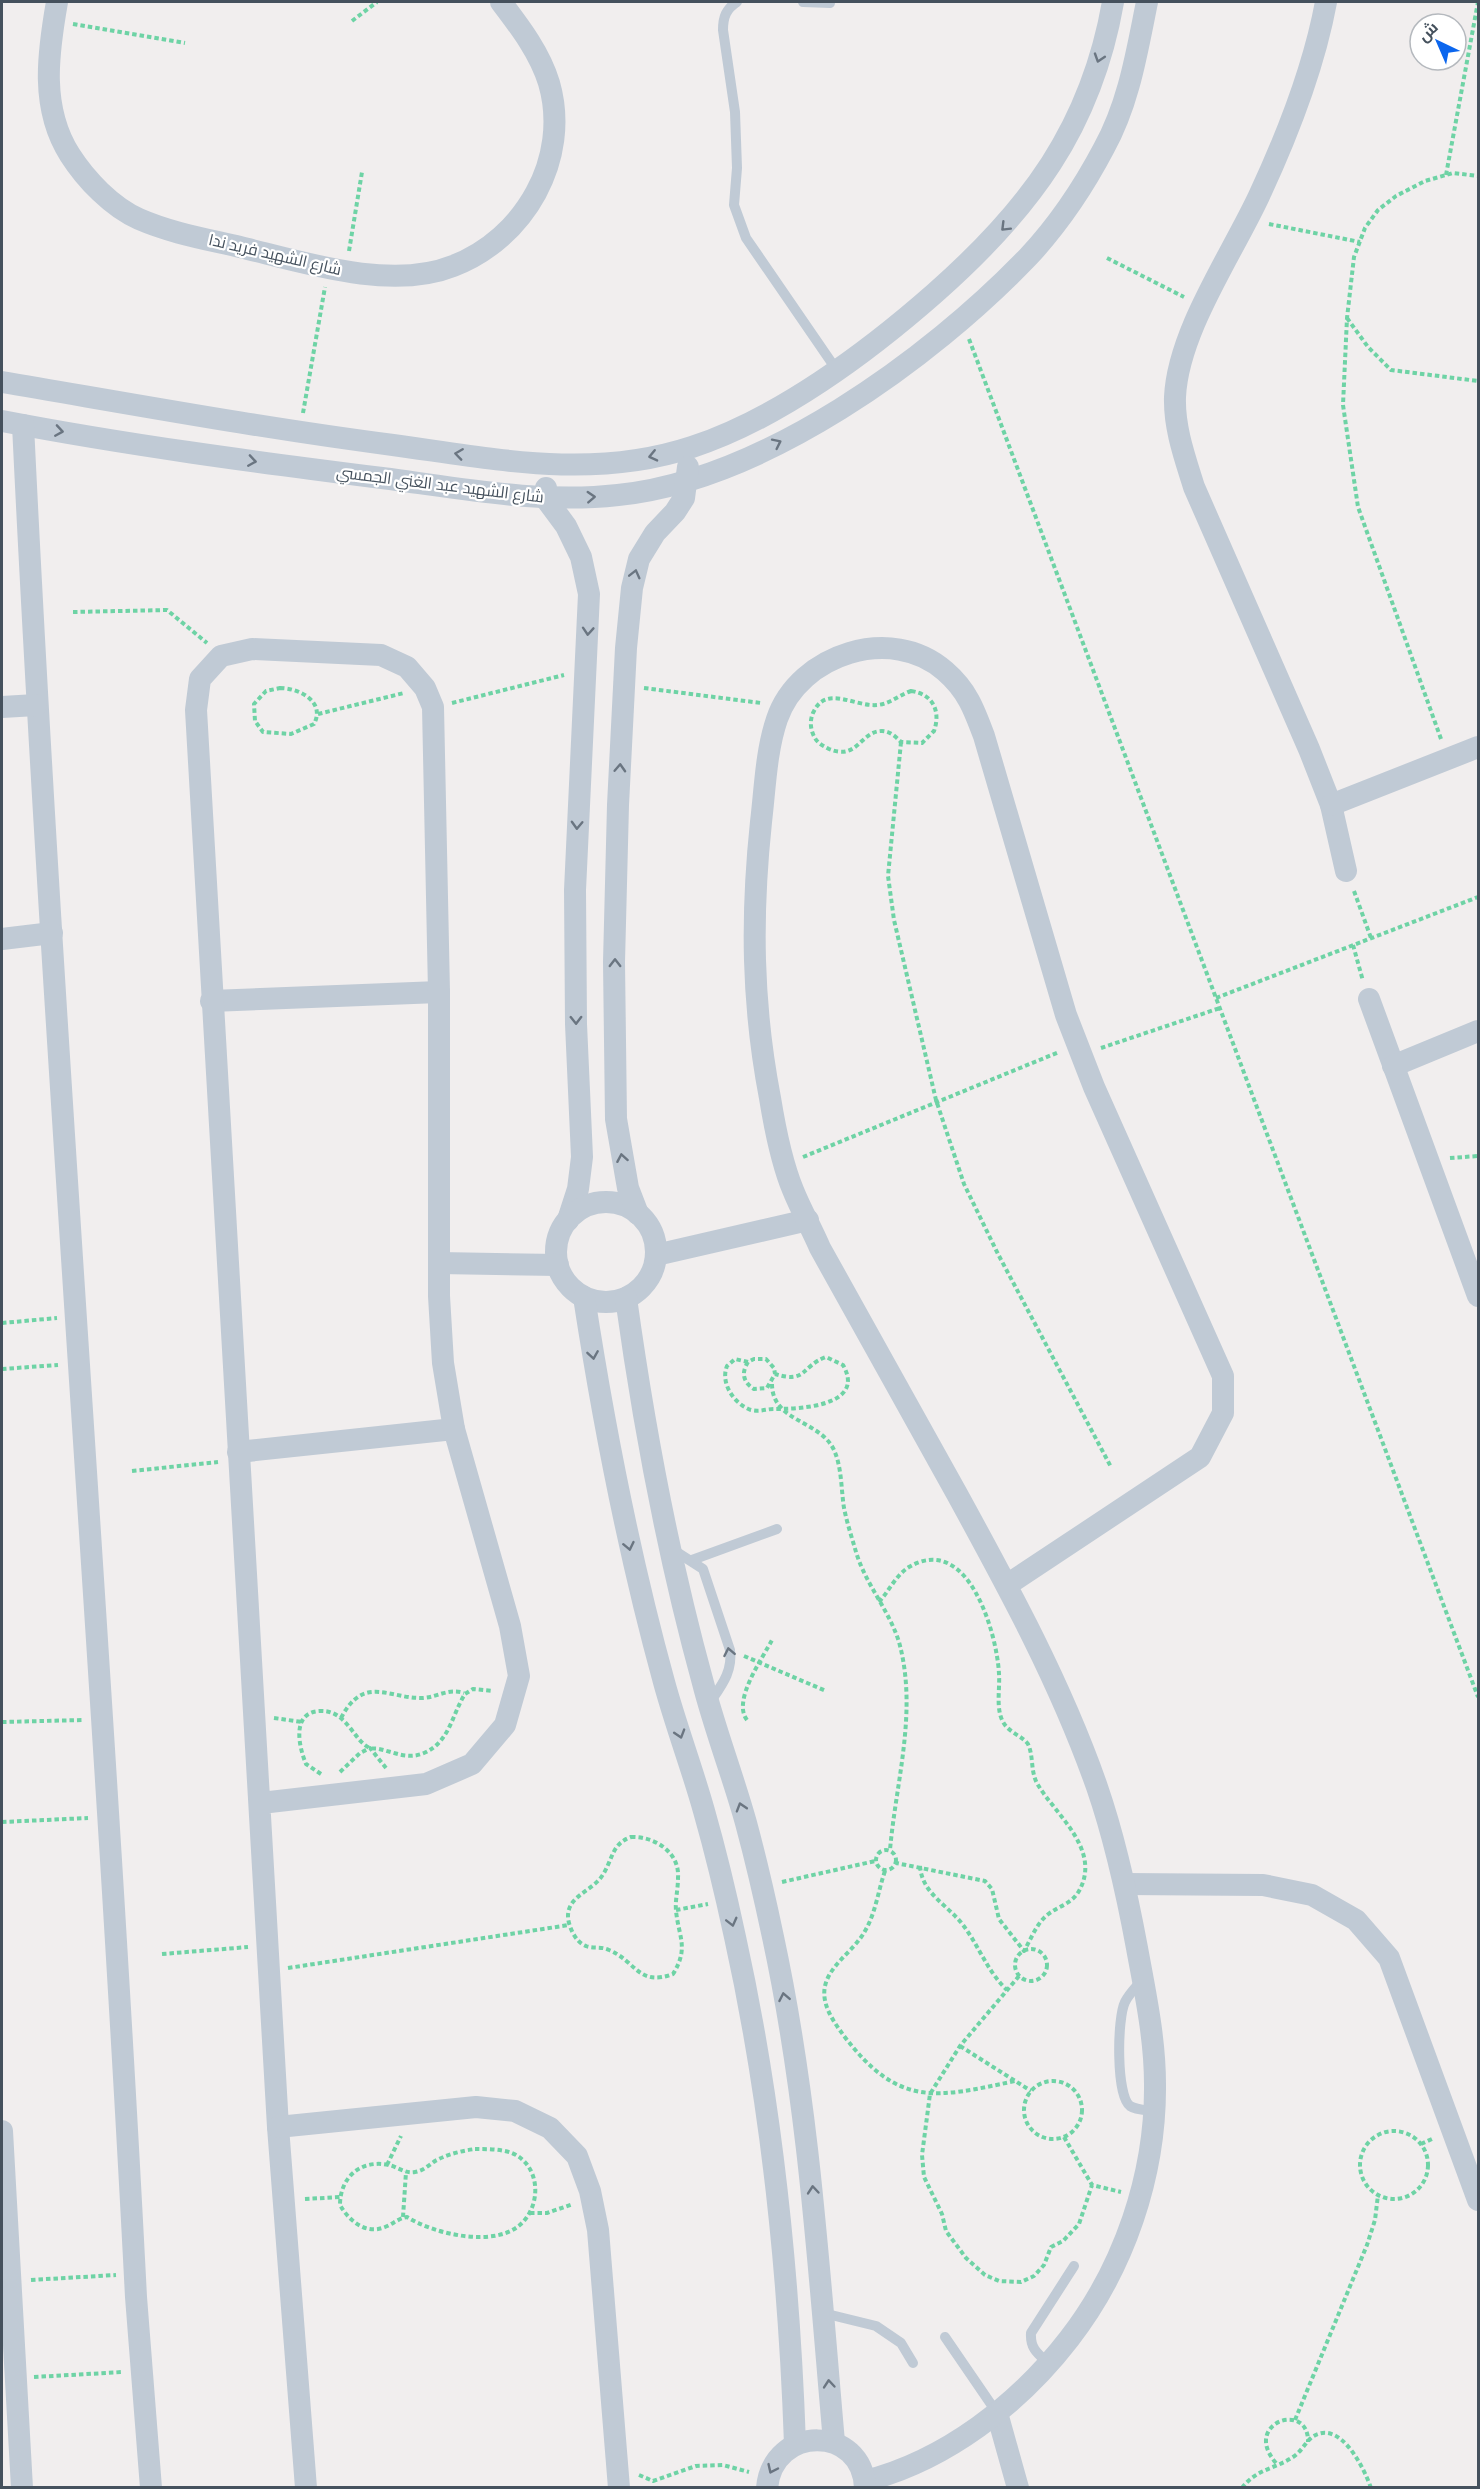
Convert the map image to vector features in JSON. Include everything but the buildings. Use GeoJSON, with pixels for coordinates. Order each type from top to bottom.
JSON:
{"type":"FeatureCollection","features":[{"type":"Feature","properties":{"kind":"street","name":"شارع الشهيد فريد ندا"},"geometry":{"type":"LineString","coordinates":[[56,11],[47,66],[52,110],[69,154],[99,192],[144,221],[182,233],[337,270],[406,275],[452,267],[492,246],[525,214],[546,174],[554,129],[549,84],[531,42],[501,2]]}},
{"type":"Feature","properties":{"kind":"street","name":"شارع الشهيد عبد الغني الجمسي"},"geometry":{"type":"LineString","coordinates":[[2,382],[299,433],[546,466],[598,465],[690,448],[729,434],[766,415],[836,369],[912,314],[963,269],[1013,219],[1054,162],[1086,99],[1108,32],[1113,2]]}},
{"type":"Feature","properties":{"kind":"street","name":"شارع الشهيد عبد الغني الجمسي"},"geometry":{"type":"LineString","coordinates":[[12,423],[279,465],[546,499],[620,495],[686,481],[749,456],[811,426],[870,391],[925,350],[1029,255],[1072,199],[1106,147],[1128,93],[1147,2]]}},
{"type":"Feature","properties":{"kind":"street"},"geometry":{"type":"LineString","coordinates":[[1326,2],[1295,109],[1248,219],[1182,354],[1175,398],[1180,442],[1194,487],[1331,805],[1346,871]]}},
{"type":"Feature","properties":{"kind":"street"},"geometry":{"type":"LineString","coordinates":[[12,423],[36,705],[52,933],[135,2274],[151,2487]]}},
{"type":"Feature","properties":{"kind":"street"},"geometry":{"type":"LineString","coordinates":[[638,1214],[628,1188],[616,1119],[614,962],[624,685],[632,588],[639,559],[655,533],[675,512],[684,498],[690,448]]}},
{"type":"Feature","properties":{"kind":"street"},"geometry":{"type":"LineString","coordinates":[[546,466],[546,499],[566,526],[581,557],[589,594],[575,890],[576,1024],[582,1157],[578,1189],[556,1249],[558,1264],[572,1289],[598,1302],[612,1302],[626,1298],[647,1281],[656,1255],[655,1240],[649,1226],[638,1214],[625,1206],[610,1202],[594,1204],[579,1210],[568,1220]]}},
{"type":"Feature","properties":{"kind":"street"},"geometry":{"type":"LineString","coordinates":[[768,2482],[778,2457],[795,2444],[821,2439],[834,2442],[854,2457],[865,2484],[889,2475],[939,2451],[997,2413],[1049,2364],[1092,2308],[1127,2238],[1148,2162],[1155,2085],[1143,1979],[1125,1884],[1098,1789],[1058,1685],[1007,1586],[808,1220],[793,1190],[777,1135],[761,1050],[753,967],[756,876],[765,783],[776,720],[783,705],[806,676],[837,655],[874,647],[911,652],[944,669],[969,697],[984,736],[1066,1016],[1223,1376],[1223,1413],[1200,1457],[1007,1586]]}},
{"type":"Feature","properties":{"kind":"street"},"geometry":{"type":"LineString","coordinates":[[261,1803],[426,1785],[472,1764],[505,1725],[519,1676],[510,1626],[454,1429],[443,1363],[440,1263],[440,992],[429,698],[407,667],[381,655],[252,649],[221,656],[200,679],[196,710],[211,1001],[261,1803],[278,2127],[306,2487]]}},
{"type":"Feature","properties":{"kind":"street"},"geometry":{"type":"LineString","coordinates":[[2,707],[36,705]]}},
{"type":"Feature","properties":{"kind":"street"},"geometry":{"type":"LineString","coordinates":[[1331,805],[1479,747]]}},
{"type":"Feature","properties":{"kind":"street"},"geometry":{"type":"LineString","coordinates":[[2,939],[52,933]]}},
{"type":"Feature","properties":{"kind":"street"},"geometry":{"type":"LineString","coordinates":[[211,1001],[440,992]]}},
{"type":"Feature","properties":{"kind":"street"},"geometry":{"type":"LineString","coordinates":[[1369,999],[1479,1296]]}},
{"type":"Feature","properties":{"kind":"street"},"geometry":{"type":"LineString","coordinates":[[1394,1066],[1479,1031]]}},
{"type":"Feature","properties":{"kind":"street"},"geometry":{"type":"LineString","coordinates":[[656,1255],[808,1220]]}},
{"type":"Feature","properties":{"kind":"street"},"geometry":{"type":"LineString","coordinates":[[440,1263],[558,1264]]}},
{"type":"Feature","properties":{"kind":"street"},"geometry":{"type":"LineString","coordinates":[[584,1297],[604,1428],[632,1557],[665,1685],[704,1811],[726,1900],[760,2061],[778,2188],[790,2316],[795,2444]]}},
{"type":"Feature","properties":{"kind":"street"},"geometry":{"type":"LineString","coordinates":[[626,1298],[641,1408],[668,1547],[709,1704],[746,1822],[795,2052],[811,2168],[834,2442]]}},
{"type":"Feature","properties":{"kind":"street"},"geometry":{"type":"LineString","coordinates":[[238,1456],[454,1429]]}},
{"type":"Feature","properties":{"kind":"street"},"geometry":{"type":"LineString","coordinates":[[1125,1884],[1263,1885],[1312,1895],[1356,1920],[1389,1958],[1479,2200]]}},
{"type":"Feature","properties":{"kind":"street"},"geometry":{"type":"LineString","coordinates":[[278,2127],[476,2107],[515,2111],[550,2128],[577,2156],[590,2191],[598,2230],[619,2487]]}},
{"type":"Feature","properties":{"kind":"street"},"geometry":{"type":"LineString","coordinates":[[2,2131],[22,2487]]}},
{"type":"Feature","properties":{"kind":"street"},"geometry":{"type":"LineString","coordinates":[[997,2413],[1018,2487]]}},
{"type":"Feature","properties":{"kind":"lane"},"geometry":{"type":"LineString","coordinates":[[738,2],[729,7],[723,18],[735,112],[736,216],[746,238],[836,369]]}},
{"type":"Feature","properties":{"kind":"lane"},"geometry":{"type":"LineString","coordinates":[[803,2],[831,3]]}},
{"type":"Feature","properties":{"kind":"lane"},"geometry":{"type":"LineString","coordinates":[[692,1560],[777,1529]]}},
{"type":"Feature","properties":{"kind":"lane"},"geometry":{"type":"LineString","coordinates":[[668,1547],[703,1569],[710,1584],[730,1650],[731,1662],[727,1678],[709,1704]]}},
{"type":"Feature","properties":{"kind":"lane"},"geometry":{"type":"LineString","coordinates":[[1143,1979],[1124,2003],[1120,2022],[1121,2085],[1123,2098],[1131,2107],[1153,2111]]}},
{"type":"Feature","properties":{"kind":"lane"},"geometry":{"type":"LineString","coordinates":[[1049,2364],[1034,2350],[1030,2343],[1031,2333],[1074,2266]]}},
{"type":"Feature","properties":{"kind":"lane"},"geometry":{"type":"LineString","coordinates":[[822,2313],[876,2326],[901,2343],[913,2363]]}},
{"type":"Feature","properties":{"kind":"lane"},"geometry":{"type":"LineString","coordinates":[[945,2337],[997,2413]]}},
{"type":"Feature","properties":{"kind":"path"},"geometry":{"type":"LineString","coordinates":[[352,21],[377,2]]}},
{"type":"Feature","properties":{"kind":"path"},"geometry":{"type":"LineString","coordinates":[[1446,175],[1478,2]]}},
{"type":"Feature","properties":{"kind":"path"},"geometry":{"type":"LineString","coordinates":[[56,11],[185,43]]}},
{"type":"Feature","properties":{"kind":"path"},"geometry":{"type":"LineString","coordinates":[[299,433],[362,172]]}},
{"type":"Feature","properties":{"kind":"path"},"geometry":{"type":"LineString","coordinates":[[1449,759],[1358,507],[1342,405],[1347,318],[1354,257],[1365,228],[1378,210],[1396,196],[1425,181],[1446,175],[1479,176]]}},
{"type":"Feature","properties":{"kind":"path"},"geometry":{"type":"LineString","coordinates":[[1248,219],[1360,242]]}},
{"type":"Feature","properties":{"kind":"path"},"geometry":{"type":"LineString","coordinates":[[1107,258],[1204,306]]}},
{"type":"Feature","properties":{"kind":"path"},"geometry":{"type":"LineString","coordinates":[[1347,318],[1368,347],[1390,370],[1479,381]]}},
{"type":"Feature","properties":{"kind":"path"},"geometry":{"type":"LineString","coordinates":[[961,319],[1479,1697]]}},
{"type":"Feature","properties":{"kind":"path"},"geometry":{"type":"LineString","coordinates":[[73,612],[167,610],[221,656]]}},
{"type":"Feature","properties":{"kind":"path"},"geometry":{"type":"LineString","coordinates":[[318,714],[429,698],[586,670]]}},
{"type":"Feature","properties":{"kind":"path"},"geometry":{"type":"LineString","coordinates":[[624,685],[783,705]]}},
{"type":"Feature","properties":{"kind":"path"},"geometry":{"type":"LineString","coordinates":[[286,688],[309,697],[318,714],[314,724],[307,729],[281,735],[263,732],[255,721],[253,712],[258,697],[266,691],[286,688]]}},
{"type":"Feature","properties":{"kind":"path"},"geometry":{"type":"LineString","coordinates":[[911,691],[921,692],[930,698],[936,710],[934,731],[922,743],[901,742],[894,735],[882,731],[870,734],[850,751],[836,752],[817,742],[812,732],[813,713],[821,702],[829,698],[839,697],[870,705],[888,702],[911,691]]}},
{"type":"Feature","properties":{"kind":"path"},"geometry":{"type":"LineString","coordinates":[[901,742],[888,876],[894,920],[936,1100],[964,1184],[998,1254],[1111,1467]]}},
{"type":"Feature","properties":{"kind":"path"},"geometry":{"type":"LineString","coordinates":[[1346,871],[1371,938]]}},
{"type":"Feature","properties":{"kind":"path"},"geometry":{"type":"LineString","coordinates":[[1216,998],[1479,897]]}},
{"type":"Feature","properties":{"kind":"path"},"geometry":{"type":"LineString","coordinates":[[1353,945],[1369,999]]}},
{"type":"Feature","properties":{"kind":"path"},"geometry":{"type":"LineString","coordinates":[[785,1164],[936,1100],[1079,1050],[1220,1008]]}},
{"type":"Feature","properties":{"kind":"path"},"geometry":{"type":"LineString","coordinates":[[1428,1159],[1479,1156]]}},
{"type":"Feature","properties":{"kind":"path"},"geometry":{"type":"LineString","coordinates":[[2,1323],[76,1316]]}},
{"type":"Feature","properties":{"kind":"path"},"geometry":{"type":"LineString","coordinates":[[775,1374],[797,1378],[805,1374],[815,1361],[826,1357],[838,1361],[846,1371],[845,1388],[836,1400],[784,1411],[751,1410],[732,1396],[725,1380],[727,1366],[735,1359],[748,1362],[754,1359],[766,1359],[774,1368],[772,1394],[784,1411],[820,1432],[834,1450],[839,1464],[844,1509],[857,1554],[867,1582],[892,1620],[907,1691],[903,1755],[890,1850],[895,1856],[896,1863],[892,1869],[878,1868],[875,1861],[878,1853],[890,1850]]}},
{"type":"Feature","properties":{"kind":"path"},"geometry":{"type":"LineString","coordinates":[[748,1362],[743,1374],[749,1386],[760,1390],[772,1384]]}},
{"type":"Feature","properties":{"kind":"path"},"geometry":{"type":"LineString","coordinates":[[2,1369],[79,1363]]}},
{"type":"Feature","properties":{"kind":"path"},"geometry":{"type":"LineString","coordinates":[[132,1471],[238,1456]]}},
{"type":"Feature","properties":{"kind":"path"},"geometry":{"type":"LineString","coordinates":[[879,1602],[902,1573],[925,1561],[950,1564],[966,1577],[978,1597],[993,1642],[999,1673],[1001,1719],[1009,1730],[1028,1744],[1038,1785],[1072,1830],[1085,1870],[1079,1892],[1064,1907],[1044,1917],[1024,1951],[1016,1959],[1019,1976]]}},
{"type":"Feature","properties":{"kind":"path"},"geometry":{"type":"LineString","coordinates":[[747,1720],[742,1713],[741,1701],[772,1640]]}},
{"type":"Feature","properties":{"kind":"path"},"geometry":{"type":"LineString","coordinates":[[730,1650],[826,1690]]}},
{"type":"Feature","properties":{"kind":"path"},"geometry":{"type":"LineString","coordinates":[[333,1775],[342,1771],[360,1753],[370,1748],[408,1756],[427,1751],[453,1722],[465,1694],[473,1689],[485,1689],[512,1702]]}},
{"type":"Feature","properties":{"kind":"path"},"geometry":{"type":"LineString","coordinates":[[341,1718],[356,1698],[371,1692],[389,1691],[422,1698],[448,1691],[465,1694]]}},
{"type":"Feature","properties":{"kind":"path"},"geometry":{"type":"LineString","coordinates":[[326,1774],[313,1770],[306,1764],[298,1732],[302,1722],[311,1713],[319,1711],[333,1713],[341,1718],[370,1748],[399,1788]]}},
{"type":"Feature","properties":{"kind":"path"},"geometry":{"type":"LineString","coordinates":[[2,1722],[101,1719]]}},
{"type":"Feature","properties":{"kind":"path"},"geometry":{"type":"LineString","coordinates":[[255,1719],[302,1722]]}},
{"type":"Feature","properties":{"kind":"path"},"geometry":{"type":"LineString","coordinates":[[2,1822],[106,1817]]}},
{"type":"Feature","properties":{"kind":"path"},"geometry":{"type":"LineString","coordinates":[[631,1837],[651,1839],[671,1854],[678,1872],[676,1910],[683,1941],[683,1955],[673,1974],[663,1978],[645,1976],[610,1950],[586,1946],[575,1937],[569,1925],[568,1915],[573,1901],[597,1883],[616,1845],[631,1837]]}},
{"type":"Feature","properties":{"kind":"path"},"geometry":{"type":"LineString","coordinates":[[761,1886],[875,1861]]}},
{"type":"Feature","properties":{"kind":"path"},"geometry":{"type":"LineString","coordinates":[[896,1863],[920,1866],[985,1881],[992,1889],[999,1919],[1024,1951]]}},
{"type":"Feature","properties":{"kind":"path"},"geometry":{"type":"LineString","coordinates":[[920,1866],[927,1888],[962,1924],[991,1972],[1007,1990]]}},
{"type":"Feature","properties":{"kind":"path"},"geometry":{"type":"LineString","coordinates":[[885,1870],[866,1929],[828,1975],[825,2004],[851,2044],[886,2079],[902,2089],[930,2094],[948,2094],[1015,2081]]}},
{"type":"Feature","properties":{"kind":"path"},"geometry":{"type":"LineString","coordinates":[[676,1910],[726,1900]]}},
{"type":"Feature","properties":{"kind":"path"},"geometry":{"type":"LineString","coordinates":[[270,1971],[569,1925]]}},
{"type":"Feature","properties":{"kind":"path"},"geometry":{"type":"LineString","coordinates":[[162,1954],[268,1945]]}},
{"type":"Feature","properties":{"kind":"path"},"geometry":{"type":"LineString","coordinates":[[1019,1976],[1032,1981],[1044,1975],[1047,1968],[1043,1955],[1038,1951],[1024,1951]]}},
{"type":"Feature","properties":{"kind":"path"},"geometry":{"type":"LineString","coordinates":[[1019,1976],[960,2046],[930,2094],[922,2155],[924,2177],[942,2214],[946,2231],[966,2259],[985,2275],[999,2281],[1014,2283],[1034,2276],[1044,2265],[1051,2247],[1063,2241],[1079,2224],[1092,2185]]}},
{"type":"Feature","properties":{"kind":"path"},"geometry":{"type":"LineString","coordinates":[[960,2046],[1031,2091]]}},
{"type":"Feature","properties":{"kind":"path"},"geometry":{"type":"LineString","coordinates":[[1052,2081],[1060,2082],[1074,2090],[1082,2104],[1081,2120],[1071,2134],[1045,2139],[1029,2128],[1024,2109],[1031,2091],[1037,2086],[1052,2081]]}},
{"type":"Feature","properties":{"kind":"path"},"geometry":{"type":"LineString","coordinates":[[387,2165],[397,2150],[404,2114]]}},
{"type":"Feature","properties":{"kind":"path"},"geometry":{"type":"LineString","coordinates":[[1295,2420],[1376,2220],[1378,2195],[1363,2178],[1360,2163],[1364,2149],[1380,2134],[1395,2131],[1410,2135],[1421,2144],[1426,2155],[1425,2177],[1411,2194],[1400,2198],[1378,2195]]}},
{"type":"Feature","properties":{"kind":"path"},"geometry":{"type":"LineString","coordinates":[[1064,2137],[1092,2185],[1138,2197]]}},
{"type":"Feature","properties":{"kind":"path"},"geometry":{"type":"LineString","coordinates":[[490,2149],[510,2153],[525,2162],[534,2177],[536,2195],[530,2213],[521,2225],[507,2232],[468,2237],[443,2234],[403,2217],[383,2229],[366,2228],[346,2215],[340,2205],[344,2183],[353,2171],[373,2164],[387,2165],[406,2172],[422,2170],[446,2155],[460,2151],[490,2149]]}},
{"type":"Feature","properties":{"kind":"path"},"geometry":{"type":"LineString","coordinates":[[403,2217],[406,2172]]}},
{"type":"Feature","properties":{"kind":"path"},"geometry":{"type":"LineString","coordinates":[[530,2213],[547,2213],[563,2209],[578,2202],[590,2191]]}},
{"type":"Feature","properties":{"kind":"path"},"geometry":{"type":"LineString","coordinates":[[284,2200],[340,2197]]}},
{"type":"Feature","properties":{"kind":"path"},"geometry":{"type":"LineString","coordinates":[[10,2281],[135,2274]]}},
{"type":"Feature","properties":{"kind":"path"},"geometry":{"type":"LineString","coordinates":[[16,2378],[142,2372]]}},
{"type":"Feature","properties":{"kind":"path"},"geometry":{"type":"LineString","coordinates":[[1276,2463],[1266,2448],[1268,2432],[1281,2420],[1295,2420],[1305,2428],[1308,2442]]}},
{"type":"Feature","properties":{"kind":"path"},"geometry":{"type":"LineString","coordinates":[[1242,2487],[1254,2475],[1291,2458],[1322,2433],[1340,2438],[1362,2466],[1371,2487]]}},
{"type":"Feature","properties":{"kind":"path"},"geometry":{"type":"LineString","coordinates":[[636,2472],[643,2479],[653,2481],[696,2466],[723,2465],[768,2482]]}}]}
